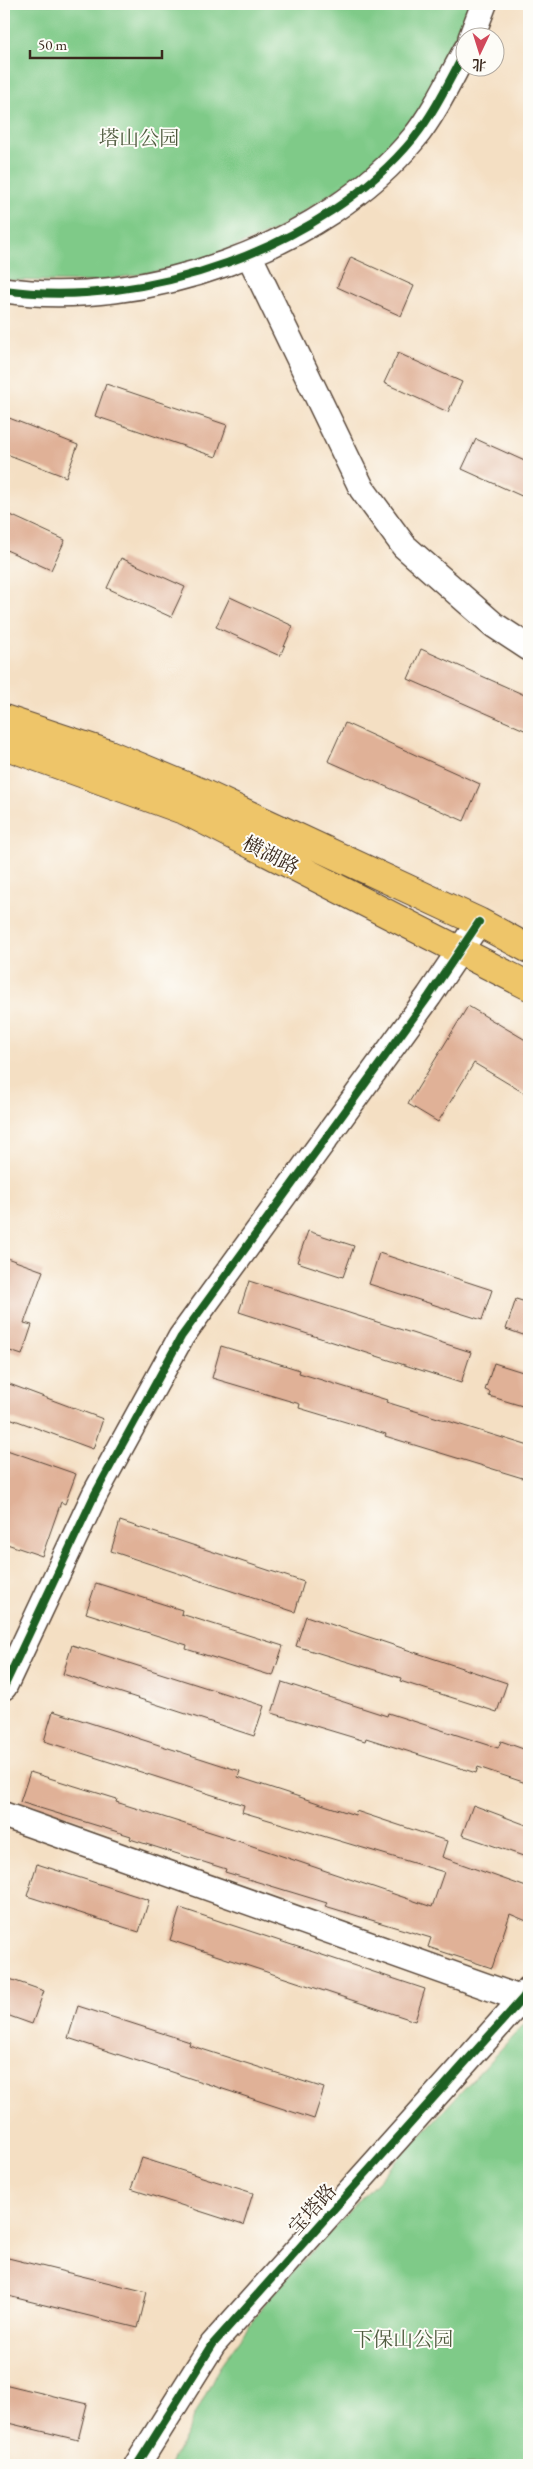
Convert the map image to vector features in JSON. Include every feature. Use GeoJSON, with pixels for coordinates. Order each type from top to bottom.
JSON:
{"type":"FeatureCollection","features":[{"type":"Feature","properties":{"kind":"highway","name":"横湖路"},"geometry":{"type":"LineString","coordinates":[[4,719],[108,754],[200,792],[479,922],[529,949]]}},
{"type":"Feature","properties":{"kind":"highway","name":"横湖路"},"geometry":{"type":"LineString","coordinates":[[4,745],[186,811],[529,986]]}},
{"type":"Feature","properties":{"kind":"street"},"geometry":{"type":"LineString","coordinates":[[475,28],[484,4]]}},
{"type":"Feature","properties":{"kind":"street"},"geometry":{"type":"LineString","coordinates":[[4,290],[89,293],[172,280],[250,255],[291,235],[346,201],[384,169],[415,137],[444,92],[456,69]]}},
{"type":"Feature","properties":{"kind":"street"},"geometry":{"type":"LineString","coordinates":[[250,255],[362,489],[404,546],[494,626],[529,648]]}},
{"type":"Feature","properties":{"kind":"street"},"geometry":{"type":"LineString","coordinates":[[4,1687],[95,1494],[181,1338],[479,922]]}},
{"type":"Feature","properties":{"kind":"street"},"geometry":{"type":"LineString","coordinates":[[4,1815],[526,1994]]}},
{"type":"Feature","properties":{"kind":"street","name":"宝塔路"},"geometry":{"type":"LineString","coordinates":[[137,2465],[213,2344],[526,1994]]}},
{"type":"Feature","properties":{"kind":"green space","name":"塔山公园"},"geometry":{"type":"Polygon","coordinates":[[[4,4],[475,4],[466,28],[456,28],[456,50],[437,87],[398,139],[361,174],[274,231],[183,267],[93,282],[4,280],[4,4]]]}},
{"type":"Feature","properties":{"kind":"green space","name":"下保山公园"},"geometry":{"type":"Polygon","coordinates":[[[529,2019],[529,2465],[170,2465],[219,2368],[268,2299],[529,2019]]]}},
{"type":"Feature","properties":{"kind":"building"},"geometry":{"type":"Polygon","coordinates":[[[351,257],[414,286],[401,316],[337,287],[351,257]]]}},
{"type":"Feature","properties":{"kind":"building"},"geometry":{"type":"Polygon","coordinates":[[[398,353],[462,382],[448,412],[384,383],[398,353]]]}},
{"type":"Feature","properties":{"kind":"building"},"geometry":{"type":"Polygon","coordinates":[[[106,384],[227,425],[216,457],[95,416],[106,384]]]}},
{"type":"Feature","properties":{"kind":"building"},"geometry":{"type":"Polygon","coordinates":[[[4,416],[78,445],[66,477],[4,453],[4,416]]]}},
{"type":"Feature","properties":{"kind":"building"},"geometry":{"type":"Polygon","coordinates":[[[476,439],[529,463],[529,490],[526,498],[462,469],[476,439]]]}},
{"type":"Feature","properties":{"kind":"building"},"geometry":{"type":"Polygon","coordinates":[[[4,512],[65,540],[51,570],[4,549],[4,512]]]}},
{"type":"Feature","properties":{"kind":"building"},"geometry":{"type":"Polygon","coordinates":[[[121,558],[185,587],[171,617],[107,588],[121,558]]]}},
{"type":"Feature","properties":{"kind":"building"},"geometry":{"type":"Polygon","coordinates":[[[230,597],[293,626],[280,656],[216,627],[230,597]]]}},
{"type":"Feature","properties":{"kind":"building"},"geometry":{"type":"Polygon","coordinates":[[[421,649],[529,697],[529,732],[408,679],[421,649]]]}},
{"type":"Feature","properties":{"kind":"building"},"geometry":{"type":"Polygon","coordinates":[[[345,723],[480,784],[464,821],[328,761],[345,723]]]}},
{"type":"Feature","properties":{"kind":"building"},"geometry":{"type":"Polygon","coordinates":[[[468,1006],[529,1042],[529,1096],[474,1063],[438,1122],[408,1104],[468,1006]]]}},
{"type":"Feature","properties":{"kind":"building"},"geometry":{"type":"Polygon","coordinates":[[[308,1231],[354,1246],[343,1277],[297,1262],[308,1231]]]}},
{"type":"Feature","properties":{"kind":"building"},"geometry":{"type":"Polygon","coordinates":[[[379,1253],[492,1290],[482,1320],[369,1284],[379,1253]]]}},
{"type":"Feature","properties":{"kind":"building"},"geometry":{"type":"Polygon","coordinates":[[[4,1257],[43,1271],[24,1323],[32,1325],[22,1355],[4,1349],[4,1257]]]}},
{"type":"Feature","properties":{"kind":"building"},"geometry":{"type":"Polygon","coordinates":[[[249,1281],[471,1352],[461,1383],[239,1312],[249,1281]]]}},
{"type":"Feature","properties":{"kind":"building"},"geometry":{"type":"Polygon","coordinates":[[[516,1299],[529,1303],[529,1337],[506,1329],[516,1299]]]}},
{"type":"Feature","properties":{"kind":"building"},"geometry":{"type":"Polygon","coordinates":[[[221,1346],[300,1370],[299,1373],[387,1400],[386,1402],[529,1446],[529,1480],[385,1436],[386,1434],[299,1408],[300,1404],[212,1378],[221,1346]]]}},
{"type":"Feature","properties":{"kind":"building"},"geometry":{"type":"Polygon","coordinates":[[[494,1363],[529,1374],[529,1408],[489,1396],[490,1392],[485,1390],[494,1363]]]}},
{"type":"Feature","properties":{"kind":"building"},"geometry":{"type":"Polygon","coordinates":[[[4,1382],[103,1419],[93,1449],[4,1416],[4,1382]]]}},
{"type":"Feature","properties":{"kind":"building"},"geometry":{"type":"Polygon","coordinates":[[[4,1449],[76,1474],[65,1504],[61,1502],[42,1556],[4,1543],[4,1449]]]}},
{"type":"Feature","properties":{"kind":"building"},"geometry":{"type":"Polygon","coordinates":[[[120,1521],[304,1582],[295,1612],[111,1551],[120,1521]]]}},
{"type":"Feature","properties":{"kind":"building"},"geometry":{"type":"Polygon","coordinates":[[[96,1583],[182,1610],[181,1614],[283,1646],[273,1676],[186,1649],[187,1645],[86,1613],[96,1583]]]}},
{"type":"Feature","properties":{"kind":"building"},"geometry":{"type":"Polygon","coordinates":[[[306,1616],[507,1683],[497,1712],[400,1681],[401,1678],[296,1646],[306,1616]]]}},
{"type":"Feature","properties":{"kind":"building"},"geometry":{"type":"Polygon","coordinates":[[[72,1645],[264,1706],[254,1736],[63,1674],[72,1645]]]}},
{"type":"Feature","properties":{"kind":"building"},"geometry":{"type":"Polygon","coordinates":[[[282,1682],[387,1716],[388,1713],[498,1748],[501,1741],[529,1751],[529,1784],[478,1767],[476,1773],[366,1738],[365,1741],[272,1713],[282,1682]]]}},
{"type":"Feature","properties":{"kind":"building"},"geometry":{"type":"Polygon","coordinates":[[[53,1711],[240,1771],[238,1777],[355,1815],[356,1811],[447,1841],[442,1857],[529,1888],[529,1922],[510,1914],[492,1968],[428,1947],[431,1938],[325,1906],[327,1903],[225,1872],[226,1869],[130,1839],[131,1836],[20,1802],[30,1772],[117,1799],[116,1802],[432,1907],[444,1872],[242,1812],[244,1805],[44,1741],[53,1711]]]}},
{"type":"Feature","properties":{"kind":"building"},"geometry":{"type":"Polygon","coordinates":[[[473,1805],[529,1826],[529,1858],[462,1835],[473,1805]]]}},
{"type":"Feature","properties":{"kind":"building"},"geometry":{"type":"Polygon","coordinates":[[[37,1864],[149,1900],[139,1932],[27,1896],[37,1864]]]}},
{"type":"Feature","properties":{"kind":"building"},"geometry":{"type":"Polygon","coordinates":[[[180,1908],[425,1989],[415,2021],[170,1940],[180,1908]]]}},
{"type":"Feature","properties":{"kind":"building"},"geometry":{"type":"Polygon","coordinates":[[[4,1977],[44,1991],[32,2024],[4,2014],[4,1977]]]}},
{"type":"Feature","properties":{"kind":"building"},"geometry":{"type":"Polygon","coordinates":[[[78,2006],[190,2042],[189,2045],[324,2088],[314,2119],[68,2038],[78,2006]]]}},
{"type":"Feature","properties":{"kind":"building"},"geometry":{"type":"Polygon","coordinates":[[[142,2158],[253,2193],[243,2225],[131,2189],[142,2158]]]}},
{"type":"Feature","properties":{"kind":"building"},"geometry":{"type":"Polygon","coordinates":[[[4,2257],[147,2292],[138,2328],[4,2295],[4,2257]]]}},
{"type":"Feature","properties":{"kind":"building"},"geometry":{"type":"Polygon","coordinates":[[[4,2384],[87,2404],[78,2440],[4,2422],[4,2384]]]}},
{"type":"Feature","properties":{"kind":"cycle path"},"geometry":{"type":"LineString","coordinates":[[4,290],[58,294],[114,290],[171,280],[227,263],[281,240],[332,211],[376,177],[422,128],[456,69]]}},
{"type":"Feature","properties":{"kind":"cycle path"},"geometry":{"type":"LineString","coordinates":[[4,1687],[95,1494],[181,1337],[429,996],[479,922]]}},
{"type":"Feature","properties":{"kind":"cycle path"},"geometry":{"type":"LineString","coordinates":[[137,2465],[213,2344],[529,1989]]}}]}
